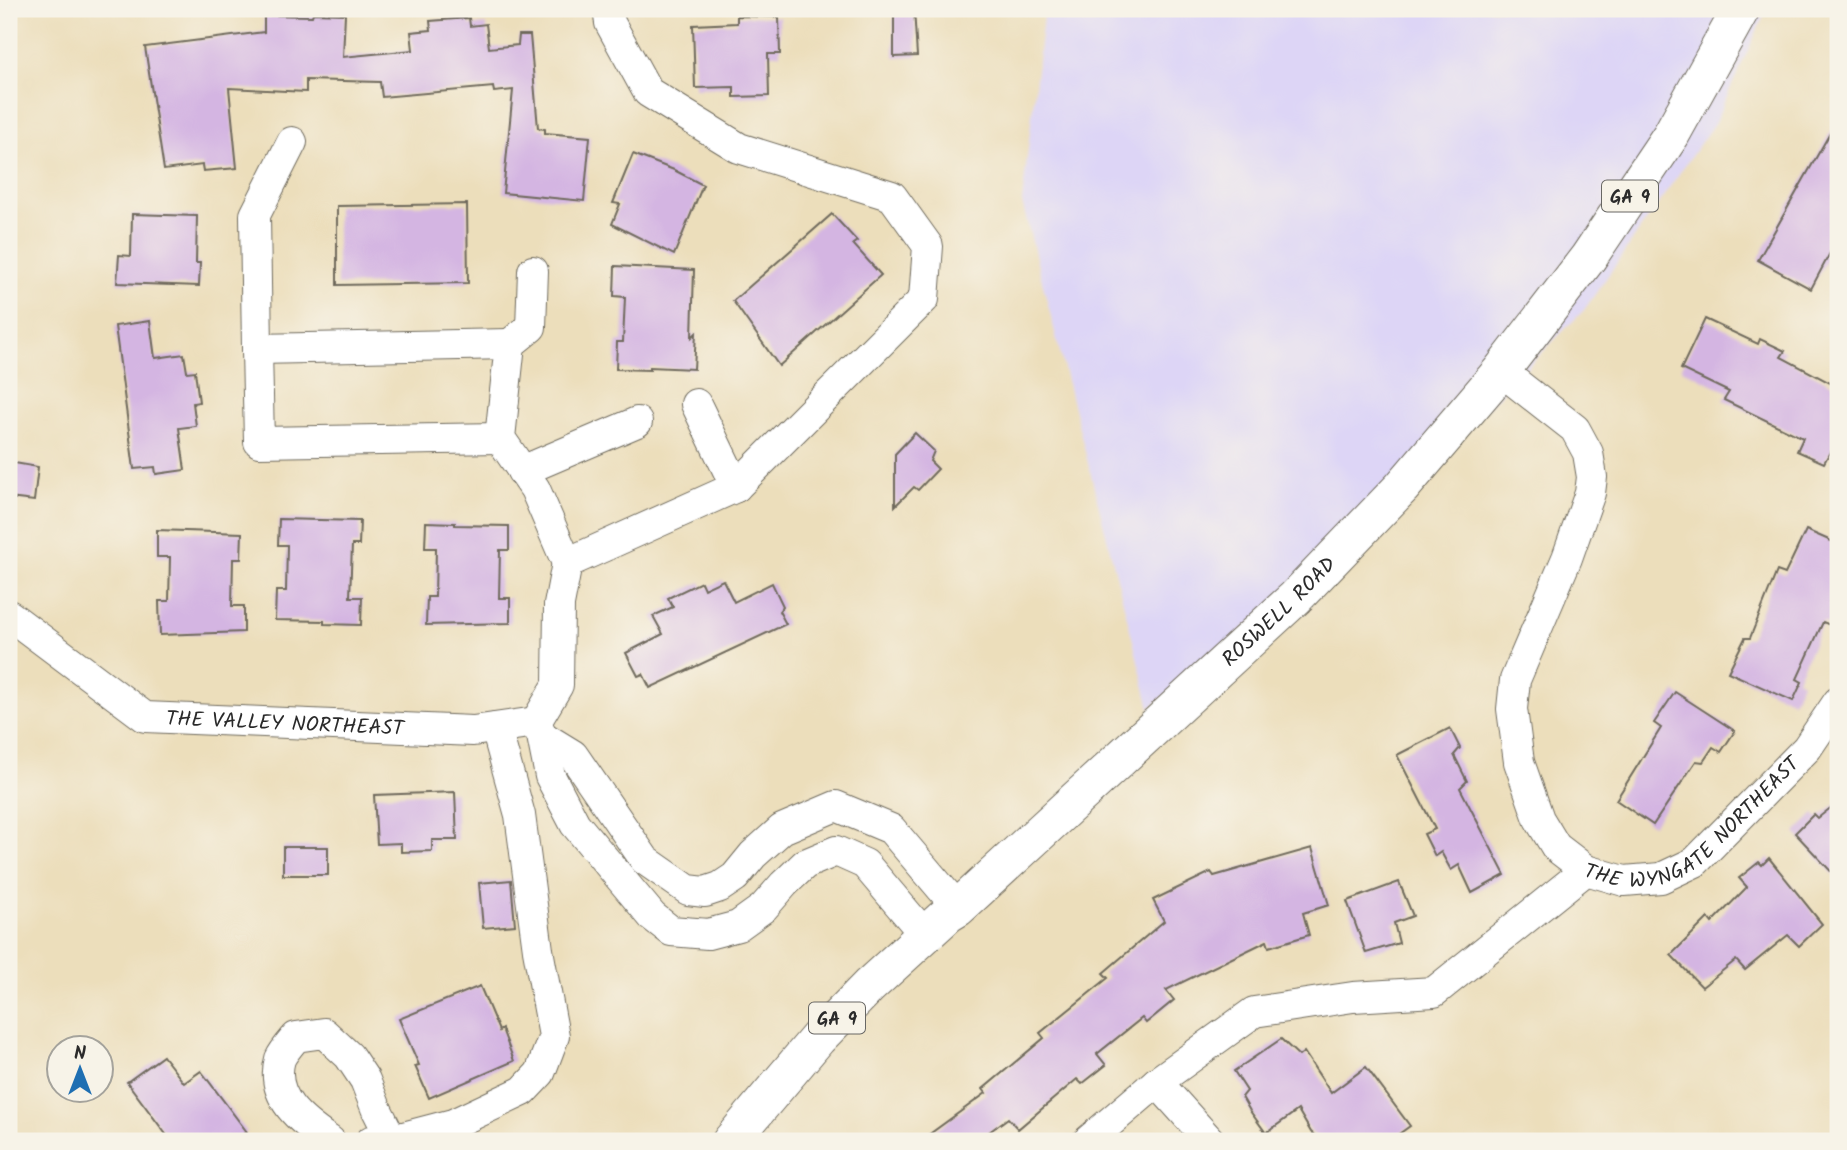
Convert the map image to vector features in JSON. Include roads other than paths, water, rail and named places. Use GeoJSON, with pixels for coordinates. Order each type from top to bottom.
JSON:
{"type":"FeatureCollection","features":[{"type":"Feature","properties":{"kind":"main road","name":"ROSWELL ROAD"},"geometry":{"type":"LineString","coordinates":[[731,1141],[818,1038],[869,986],[1295,598],[1402,487],[1501,371],[1588,258],[1671,135],[1741,9]]}},
{"type":"Feature","properties":{"kind":"street"},"geometry":{"type":"LineString","coordinates":[[566,563],[736,486],[924,299],[928,246],[892,196],[740,148],[648,92],[610,23],[608,9]]}},
{"type":"Feature","properties":{"kind":"street"},"geometry":{"type":"LineString","coordinates":[[292,142],[255,215],[259,442],[500,438]]}},
{"type":"Feature","properties":{"kind":"street"},"geometry":{"type":"LineString","coordinates":[[257,349],[510,344],[531,327],[533,271]]}},
{"type":"Feature","properties":{"kind":"street"},"geometry":{"type":"LineString","coordinates":[[510,344],[500,438],[535,489],[566,563],[559,605],[558,685],[539,729],[550,776],[575,824],[652,916],[671,931],[708,934],[738,926],[763,908],[805,864],[836,852],[865,864],[925,935]]}},
{"type":"Feature","properties":{"kind":"street","name":"THE WYNGATE NORTHEAST"},"geometry":{"type":"LineString","coordinates":[[1501,371],[1575,429],[1588,453],[1592,477],[1590,493],[1567,558],[1515,680],[1512,709],[1519,762],[1539,819],[1556,847],[1586,870],[1624,881],[1661,878],[1695,862],[1807,748],[1838,702]]}},
{"type":"Feature","properties":{"kind":"street"},"geometry":{"type":"LineString","coordinates":[[696,404],[736,486]]}},
{"type":"Feature","properties":{"kind":"street"},"geometry":{"type":"LineString","coordinates":[[522,471],[637,422]]}},
{"type":"Feature","properties":{"kind":"street","name":"THE VALLEY NORTHEAST"},"geometry":{"type":"LineString","coordinates":[[9,615],[145,717],[473,731],[496,728],[539,729]]}},
{"type":"Feature","properties":{"kind":"street"},"geometry":{"type":"LineString","coordinates":[[330,1141],[302,1122],[279,1090],[280,1058],[296,1037],[324,1033],[349,1056],[365,1080],[376,1108],[382,1141],[453,1124],[523,1091],[540,1073],[554,1036],[538,950],[520,815],[496,728]]}},
{"type":"Feature","properties":{"kind":"street"},"geometry":{"type":"LineString","coordinates":[[539,729],[573,755],[645,860],[688,890],[705,892],[720,887],[735,877],[753,855],[782,828],[836,806],[891,829],[957,908]]}},
{"type":"Feature","properties":{"kind":"street"},"geometry":{"type":"LineString","coordinates":[[1088,1141],[1157,1083],[1254,1012],[1353,997],[1434,992],[1586,870]]}},
{"type":"Feature","properties":{"kind":"street"},"geometry":{"type":"LineString","coordinates":[[1157,1083],[1210,1141]]}}]}
